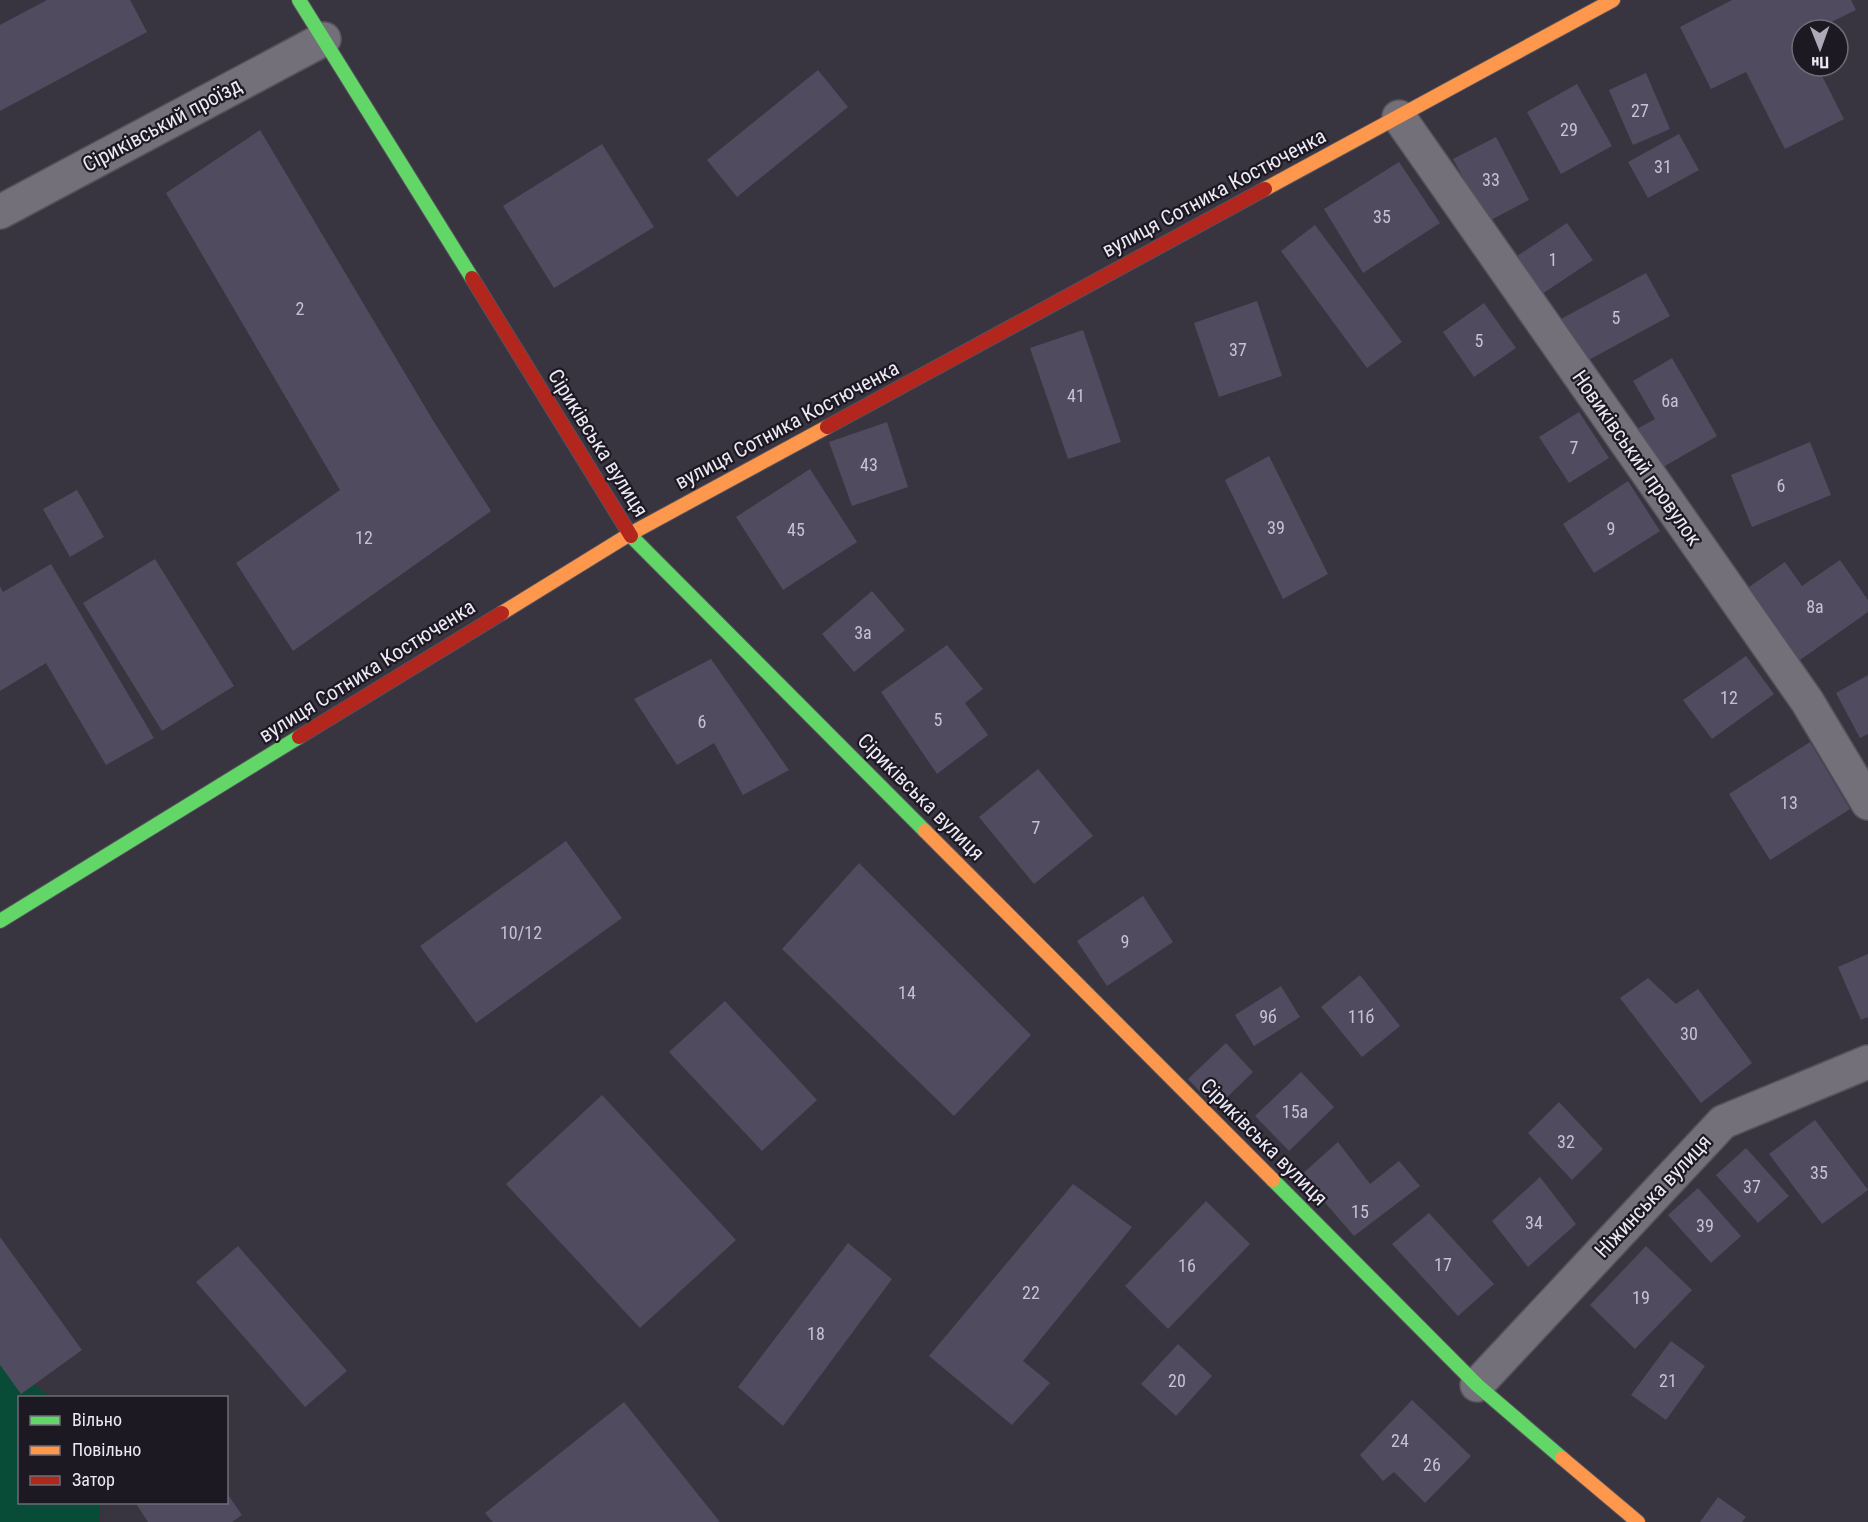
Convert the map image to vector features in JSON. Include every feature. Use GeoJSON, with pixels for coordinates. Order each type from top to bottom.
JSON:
{"type":"FeatureCollection","features":[{"type":"Feature","properties":{"kind":"street","name":"Сіриківська вулиця"},"geometry":{"type":"LineString","coordinates":[[300,0],[630,534],[1477,1385],[1638,1522]]}},
{"type":"Feature","properties":{"kind":"street","name":"вулиця Сотника Костюченка"},"geometry":{"type":"LineString","coordinates":[[0,921],[630,534],[1613,0]]}},
{"type":"Feature","properties":{"kind":"street","name":"Сіриківський проїзд"},"geometry":{"type":"LineString","coordinates":[[0,212],[324,39]]}},
{"type":"Feature","properties":{"kind":"street","name":"Новиківський провулок"},"geometry":{"type":"LineString","coordinates":[[1399,117],[1807,701],[1868,803]]}},
{"type":"Feature","properties":{"kind":"street","name":"Ніжинська вулиця"},"geometry":{"type":"LineString","coordinates":[[1477,1385],[1723,1122],[1868,1062]]}},
{"type":"Feature","properties":{"kind":"green space"},"geometry":{"type":"Polygon","coordinates":[[[0,1361],[50,1396],[18,1396],[18,1504],[100,1504],[100,1522],[0,1522],[0,1361]]]}},
{"type":"Feature","properties":{"kind":"building"},"geometry":{"type":"Polygon","coordinates":[[[47,0],[130,0],[147,32],[0,111],[0,25],[47,0]]]}},
{"type":"Feature","properties":{"kind":"building"},"geometry":{"type":"Polygon","coordinates":[[[1732,0],[1851,0],[1856,10],[1840,18],[1790,18],[1790,78],[1823,78],[1844,119],[1785,149],[1746,72],[1711,89],[1680,27],[1732,0]]]}},
{"type":"Feature","properties":{"kind":"building"},"geometry":{"type":"Polygon","coordinates":[[[818,70],[848,107],[737,197],[707,160],[818,70]]]}},
{"type":"Feature","properties":{"kind":"building"},"geometry":{"type":"Polygon","coordinates":[[[1646,73],[1670,129],[1633,145],[1609,90],[1646,73]]]}},
{"type":"Feature","properties":{"kind":"building"},"geometry":{"type":"Polygon","coordinates":[[[1577,84],[1612,146],[1561,174],[1527,112],[1577,84]]]}},
{"type":"Feature","properties":{"kind":"building"},"geometry":{"type":"Polygon","coordinates":[[[260,130],[434,422],[491,511],[293,651],[236,563],[340,490],[166,193],[260,130]]]}},
{"type":"Feature","properties":{"kind":"building"},"geometry":{"type":"Polygon","coordinates":[[[1679,134],[1699,170],[1648,198],[1628,162],[1679,134]]]}},
{"type":"Feature","properties":{"kind":"building"},"geometry":{"type":"Polygon","coordinates":[[[1496,137],[1529,200],[1487,222],[1453,159],[1496,137]]]}},
{"type":"Feature","properties":{"kind":"building"},"geometry":{"type":"Polygon","coordinates":[[[602,144],[654,227],[554,288],[503,206],[602,144]]]}},
{"type":"Feature","properties":{"kind":"building"},"geometry":{"type":"Polygon","coordinates":[[[1399,162],[1440,223],[1363,273],[1324,209],[1399,162]]]}},
{"type":"Feature","properties":{"kind":"building"},"geometry":{"type":"Polygon","coordinates":[[[1567,223],[1593,260],[1539,296],[1514,258],[1567,223]]]}},
{"type":"Feature","properties":{"kind":"building"},"geometry":{"type":"Polygon","coordinates":[[[1315,225],[1402,342],[1367,368],[1281,251],[1315,225]]]}},
{"type":"Feature","properties":{"kind":"building"},"geometry":{"type":"Polygon","coordinates":[[[1646,273],[1670,316],[1585,362],[1561,319],[1646,273]]]}},
{"type":"Feature","properties":{"kind":"building"},"geometry":{"type":"Polygon","coordinates":[[[1257,301],[1282,376],[1219,397],[1194,323],[1257,301]]]}},
{"type":"Feature","properties":{"kind":"building"},"geometry":{"type":"Polygon","coordinates":[[[1484,303],[1516,348],[1474,377],[1443,332],[1484,303]]]}},
{"type":"Feature","properties":{"kind":"building"},"geometry":{"type":"Polygon","coordinates":[[[1083,330],[1121,442],[1068,459],[1030,348],[1083,330]]]}},
{"type":"Feature","properties":{"kind":"building"},"geometry":{"type":"Polygon","coordinates":[[[1672,358],[1717,436],[1658,470],[1635,430],[1655,419],[1633,381],[1672,358]]]}},
{"type":"Feature","properties":{"kind":"building"},"geometry":{"type":"Polygon","coordinates":[[[1579,412],[1609,458],[1569,483],[1539,437],[1579,412]]]}},
{"type":"Feature","properties":{"kind":"building"},"geometry":{"type":"Polygon","coordinates":[[[887,422],[908,487],[852,506],[829,442],[887,422]]]}},
{"type":"Feature","properties":{"kind":"building"},"geometry":{"type":"Polygon","coordinates":[[[1810,442],[1831,495],[1752,527],[1731,475],[1810,442]]]}},
{"type":"Feature","properties":{"kind":"building"},"geometry":{"type":"Polygon","coordinates":[[[1269,456],[1328,574],[1283,599],[1225,480],[1269,456]]]}},
{"type":"Feature","properties":{"kind":"building"},"geometry":{"type":"Polygon","coordinates":[[[810,469],[857,542],[783,590],[736,517],[810,469]]]}},
{"type":"Feature","properties":{"kind":"building"},"geometry":{"type":"Polygon","coordinates":[[[1628,481],[1660,531],[1594,573],[1563,524],[1628,481]]]}},
{"type":"Feature","properties":{"kind":"building"},"geometry":{"type":"Polygon","coordinates":[[[77,490],[104,537],[70,557],[43,509],[77,490]]]}},
{"type":"Feature","properties":{"kind":"building"},"geometry":{"type":"Polygon","coordinates":[[[155,559],[234,686],[162,731],[83,603],[155,559]]]}},
{"type":"Feature","properties":{"kind":"building"},"geometry":{"type":"Polygon","coordinates":[[[1840,560],[1868,600],[1868,612],[1800,660],[1749,587],[1785,562],[1802,586],[1840,560]]]}},
{"type":"Feature","properties":{"kind":"building"},"geometry":{"type":"Polygon","coordinates":[[[51,564],[154,738],[106,765],[46,663],[0,691],[0,586],[3,592],[51,564]]]}},
{"type":"Feature","properties":{"kind":"building"},"geometry":{"type":"Polygon","coordinates":[[[872,591],[905,630],[854,672],[822,634],[872,591]]]}},
{"type":"Feature","properties":{"kind":"building"},"geometry":{"type":"Polygon","coordinates":[[[947,645],[983,689],[965,703],[988,735],[937,774],[881,692],[947,645]]]}},
{"type":"Feature","properties":{"kind":"building"},"geometry":{"type":"Polygon","coordinates":[[[1746,656],[1774,694],[1712,739],[1683,700],[1746,656]]]}},
{"type":"Feature","properties":{"kind":"building"},"geometry":{"type":"Polygon","coordinates":[[[711,659],[789,770],[743,795],[714,743],[677,765],[634,699],[711,659]]]}},
{"type":"Feature","properties":{"kind":"building"},"geometry":{"type":"Polygon","coordinates":[[[1868,675],[1868,734],[1860,738],[1836,693],[1868,675]]]}},
{"type":"Feature","properties":{"kind":"building"},"geometry":{"type":"Polygon","coordinates":[[[1810,742],[1850,809],[1770,860],[1729,794],[1810,742]]]}},
{"type":"Feature","properties":{"kind":"building"},"geometry":{"type":"Polygon","coordinates":[[[1038,769],[1093,836],[1034,884],[979,817],[1038,769]]]}},
{"type":"Feature","properties":{"kind":"building"},"geometry":{"type":"Polygon","coordinates":[[[566,841],[622,918],[476,1023],[420,946],[566,841]]]}},
{"type":"Feature","properties":{"kind":"building"},"geometry":{"type":"Polygon","coordinates":[[[859,863],[1031,1035],[954,1116],[782,949],[859,863]]]}},
{"type":"Feature","properties":{"kind":"building"},"geometry":{"type":"Polygon","coordinates":[[[1143,896],[1173,942],[1107,986],[1077,941],[1143,896]]]}},
{"type":"Feature","properties":{"kind":"building"},"geometry":{"type":"Polygon","coordinates":[[[1868,954],[1868,1017],[1861,1020],[1838,967],[1868,954]]]}},
{"type":"Feature","properties":{"kind":"building"},"geometry":{"type":"Polygon","coordinates":[[[1360,975],[1400,1026],[1362,1057],[1321,1007],[1360,975]]]}},
{"type":"Feature","properties":{"kind":"building"},"geometry":{"type":"Polygon","coordinates":[[[1648,978],[1676,1004],[1698,989],[1752,1063],[1701,1103],[1620,998],[1648,978]]]}},
{"type":"Feature","properties":{"kind":"building"},"geometry":{"type":"Polygon","coordinates":[[[1281,986],[1300,1017],[1254,1046],[1235,1015],[1281,986]]]}},
{"type":"Feature","properties":{"kind":"building"},"geometry":{"type":"Polygon","coordinates":[[[725,1001],[817,1100],[762,1151],[669,1052],[725,1001]]]}},
{"type":"Feature","properties":{"kind":"building"},"geometry":{"type":"Polygon","coordinates":[[[1226,1043],[1253,1072],[1216,1108],[1188,1079],[1226,1043]]]}},
{"type":"Feature","properties":{"kind":"building"},"geometry":{"type":"Polygon","coordinates":[[[1301,1072],[1334,1107],[1289,1151],[1255,1116],[1301,1072]]]}},
{"type":"Feature","properties":{"kind":"building"},"geometry":{"type":"Polygon","coordinates":[[[602,1095],[736,1240],[640,1328],[506,1184],[602,1095]]]}},
{"type":"Feature","properties":{"kind":"building"},"geometry":{"type":"Polygon","coordinates":[[[1559,1102],[1603,1149],[1572,1180],[1528,1133],[1559,1102]]]}},
{"type":"Feature","properties":{"kind":"building"},"geometry":{"type":"Polygon","coordinates":[[[1815,1120],[1868,1190],[1822,1224],[1769,1154],[1815,1120]]]}},
{"type":"Feature","properties":{"kind":"building"},"geometry":{"type":"Polygon","coordinates":[[[1338,1142],[1370,1184],[1399,1161],[1420,1186],[1354,1236],[1301,1175],[1338,1142]]]}},
{"type":"Feature","properties":{"kind":"building"},"geometry":{"type":"Polygon","coordinates":[[[1746,1148],[1789,1196],[1758,1223],[1716,1175],[1746,1148]]]}},
{"type":"Feature","properties":{"kind":"building"},"geometry":{"type":"Polygon","coordinates":[[[1540,1177],[1576,1224],[1528,1267],[1492,1221],[1540,1177]]]}},
{"type":"Feature","properties":{"kind":"building"},"geometry":{"type":"Polygon","coordinates":[[[1073,1184],[1132,1227],[1023,1361],[1050,1383],[1012,1425],[929,1356],[1073,1184]]]}},
{"type":"Feature","properties":{"kind":"building"},"geometry":{"type":"Polygon","coordinates":[[[1698,1188],[1741,1236],[1711,1263],[1668,1215],[1698,1188]]]}},
{"type":"Feature","properties":{"kind":"building"},"geometry":{"type":"Polygon","coordinates":[[[1206,1201],[1250,1244],[1168,1329],[1125,1286],[1206,1201]]]}},
{"type":"Feature","properties":{"kind":"building"},"geometry":{"type":"Polygon","coordinates":[[[1429,1213],[1494,1284],[1458,1316],[1392,1244],[1429,1213]]]}},
{"type":"Feature","properties":{"kind":"building"},"geometry":{"type":"Polygon","coordinates":[[[0,1237],[82,1350],[21,1394],[0,1365],[0,1237]]]}},
{"type":"Feature","properties":{"kind":"building"},"geometry":{"type":"Polygon","coordinates":[[[848,1243],[892,1279],[783,1426],[738,1387],[848,1243]]]}},
{"type":"Feature","properties":{"kind":"building"},"geometry":{"type":"Polygon","coordinates":[[[238,1246],[347,1371],[305,1407],[196,1282],[238,1246]]]}},
{"type":"Feature","properties":{"kind":"building"},"geometry":{"type":"Polygon","coordinates":[[[1646,1246],[1692,1290],[1635,1349],[1590,1305],[1646,1246]]]}},
{"type":"Feature","properties":{"kind":"building"},"geometry":{"type":"Polygon","coordinates":[[[1671,1341],[1705,1366],[1666,1420],[1631,1395],[1671,1341]]]}},
{"type":"Feature","properties":{"kind":"building"},"geometry":{"type":"Polygon","coordinates":[[[1178,1344],[1212,1376],[1176,1416],[1141,1384],[1178,1344]]]}},
{"type":"Feature","properties":{"kind":"building"},"geometry":{"type":"Polygon","coordinates":[[[1412,1400],[1471,1456],[1425,1503],[1394,1472],[1383,1481],[1360,1455],[1412,1400]]]}},
{"type":"Feature","properties":{"kind":"building"},"geometry":{"type":"Polygon","coordinates":[[[624,1402],[720,1522],[493,1522],[485,1513],[624,1402]]]}},
{"type":"Feature","properties":{"kind":"building"},"geometry":{"type":"Polygon","coordinates":[[[228,1495],[242,1515],[232,1522],[148,1522],[136,1504],[228,1504],[228,1495]]]}},
{"type":"Feature","properties":{"kind":"building"},"geometry":{"type":"Polygon","coordinates":[[[1718,1497],[1746,1517],[1742,1522],[1700,1522],[1718,1497]]]}},
{"type":"Feature","properties":{"kind":"traffic: fast"},"geometry":{"type":"LineString","coordinates":[[299,0],[472,278]]}},
{"type":"Feature","properties":{"kind":"traffic: fast"},"geometry":{"type":"LineString","coordinates":[[631,536],[925,831]]}},
{"type":"Feature","properties":{"kind":"traffic: fast"},"geometry":{"type":"LineString","coordinates":[[0,921],[299,737]]}},
{"type":"Feature","properties":{"kind":"traffic: fast"},"geometry":{"type":"LineString","coordinates":[[1273,1180],[1477,1385],[1562,1458]]}},
{"type":"Feature","properties":{"kind":"traffic: slow"},"geometry":{"type":"LineString","coordinates":[[1265,189],[1613,0]]}},
{"type":"Feature","properties":{"kind":"traffic: slow"},"geometry":{"type":"LineString","coordinates":[[502,613],[630,534],[827,427]]}},
{"type":"Feature","properties":{"kind":"traffic: slow"},"geometry":{"type":"LineString","coordinates":[[925,831],[1273,1180]]}},
{"type":"Feature","properties":{"kind":"traffic: slow"},"geometry":{"type":"LineString","coordinates":[[1562,1458],[1638,1522]]}},
{"type":"Feature","properties":{"kind":"traffic: jam"},"geometry":{"type":"LineString","coordinates":[[827,427],[1265,189]]}},
{"type":"Feature","properties":{"kind":"traffic: jam"},"geometry":{"type":"LineString","coordinates":[[472,278],[631,536]]}},
{"type":"Feature","properties":{"kind":"traffic: jam"},"geometry":{"type":"LineString","coordinates":[[299,737],[502,613]]}}]}
